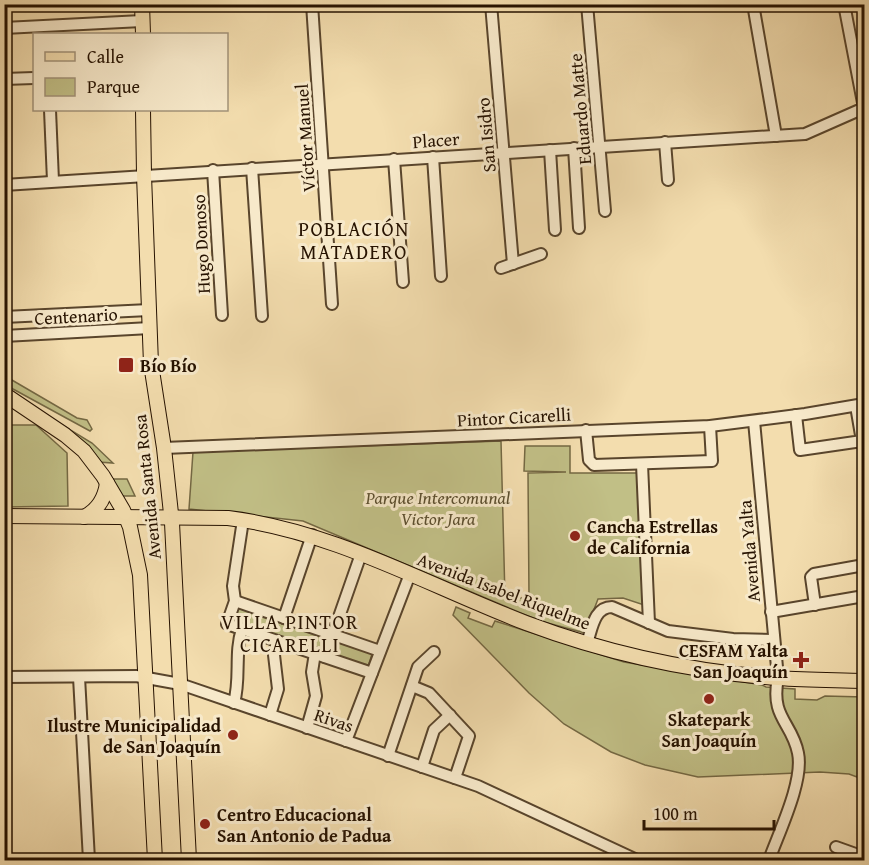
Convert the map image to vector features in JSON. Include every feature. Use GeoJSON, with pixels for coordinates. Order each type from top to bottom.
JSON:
{"type":"FeatureCollection","features":[{"type":"Feature","properties":{"kind":"main road"},"geometry":{"type":"LineString","coordinates":[[142,4],[143,28]]}},
{"type":"Feature","properties":{"kind":"main road","name":"Avenida Santa Rosa"},"geometry":{"type":"LineString","coordinates":[[143,111],[153,383],[164,448],[171,517],[189,861]]}},
{"type":"Feature","properties":{"kind":"main road","name":"Avenida Santa Rosa"},"geometry":{"type":"LineString","coordinates":[[4,394],[76,443],[92,460],[126,517],[134,542],[140,575],[155,861]]}},
{"type":"Feature","properties":{"kind":"main road"},"geometry":{"type":"LineString","coordinates":[[84,517],[93,512],[101,502],[107,483]]}},
{"type":"Feature","properties":{"kind":"main road","name":"Avenida Isabel Riquelme"},"geometry":{"type":"LineString","coordinates":[[4,516],[171,517],[243,520],[278,526],[312,535],[526,622],[587,643],[692,667],[778,678],[864,681]]}},
{"type":"Feature","properties":{"kind":"main road"},"geometry":{"type":"LineString","coordinates":[[134,542],[140,526],[153,517]]}},
{"type":"Feature","properties":{"kind":"street","name":"Víctor Manuel"},"geometry":{"type":"LineString","coordinates":[[312,4],[332,304]]}},
{"type":"Feature","properties":{"kind":"street","name":"San Isidro"},"geometry":{"type":"LineString","coordinates":[[491,4],[513,264]]}},
{"type":"Feature","properties":{"kind":"street","name":"Eduardo Matte"},"geometry":{"type":"LineString","coordinates":[[587,4],[605,211]]}},
{"type":"Feature","properties":{"kind":"street"},"geometry":{"type":"LineString","coordinates":[[753,4],[776,136]]}},
{"type":"Feature","properties":{"kind":"street"},"geometry":{"type":"LineString","coordinates":[[844,4],[864,108]]}},
{"type":"Feature","properties":{"kind":"street"},"geometry":{"type":"LineString","coordinates":[[4,28],[143,28]]}},
{"type":"Feature","properties":{"kind":"street"},"geometry":{"type":"LineString","coordinates":[[4,80],[33,78]]}},
{"type":"Feature","properties":{"kind":"street","name":"Placer"},"geometry":{"type":"LineString","coordinates":[[4,185],[805,134],[864,108]]}},
{"type":"Feature","properties":{"kind":"street"},"geometry":{"type":"LineString","coordinates":[[50,111],[53,181]]}},
{"type":"Feature","properties":{"kind":"street"},"geometry":{"type":"LineString","coordinates":[[665,142],[668,180]]}},
{"type":"Feature","properties":{"kind":"street"},"geometry":{"type":"LineString","coordinates":[[574,148],[579,228]]}},
{"type":"Feature","properties":{"kind":"street"},"geometry":{"type":"LineString","coordinates":[[550,150],[555,230]]}},
{"type":"Feature","properties":{"kind":"street"},"geometry":{"type":"LineString","coordinates":[[433,157],[441,276]]}},
{"type":"Feature","properties":{"kind":"street"},"geometry":{"type":"LineString","coordinates":[[394,159],[403,282]]}},
{"type":"Feature","properties":{"kind":"street"},"geometry":{"type":"LineString","coordinates":[[252,168],[262,316]]}},
{"type":"Feature","properties":{"kind":"street","name":"Hugo Donoso"},"geometry":{"type":"LineString","coordinates":[[213,170],[222,315]]}},
{"type":"Feature","properties":{"kind":"street"},"geometry":{"type":"LineString","coordinates":[[501,268],[541,254]]}},
{"type":"Feature","properties":{"kind":"street","name":"Centenario"},"geometry":{"type":"LineString","coordinates":[[4,317],[149,310]]}},
{"type":"Feature","properties":{"kind":"street","name":"Centenario"},"geometry":{"type":"LineString","coordinates":[[4,336],[150,328]]}},
{"type":"Feature","properties":{"kind":"street"},"geometry":{"type":"LineString","coordinates":[[796,415],[800,450],[862,441],[860,405]]}},
{"type":"Feature","properties":{"kind":"street","name":"Pintor Cicarelli"},"geometry":{"type":"LineString","coordinates":[[164,448],[710,426],[860,405]]}},
{"type":"Feature","properties":{"kind":"street","name":"Avenida Yalta"},"geometry":{"type":"LineString","coordinates":[[754,421],[778,678],[778,710],[798,751],[799,770],[769,861]]}},
{"type":"Feature","properties":{"kind":"street"},"geometry":{"type":"LineString","coordinates":[[586,430],[589,460],[594,465],[642,464],[712,461],[710,426]]}},
{"type":"Feature","properties":{"kind":"street"},"geometry":{"type":"LineString","coordinates":[[642,464],[649,623]]}},
{"type":"Feature","properties":{"kind":"street"},"geometry":{"type":"LineString","coordinates":[[243,520],[233,586],[235,601],[227,624],[372,673]]}},
{"type":"Feature","properties":{"kind":"street"},"geometry":{"type":"LineString","coordinates":[[285,618],[312,535]]}},
{"type":"Feature","properties":{"kind":"street"},"geometry":{"type":"LineString","coordinates":[[307,728],[316,696],[312,672],[333,635],[361,554]]}},
{"type":"Feature","properties":{"kind":"street"},"geometry":{"type":"LineString","coordinates":[[815,605],[811,577],[814,574],[864,565]]}},
{"type":"Feature","properties":{"kind":"street"},"geometry":{"type":"LineString","coordinates":[[346,741],[410,574]]}},
{"type":"Feature","properties":{"kind":"street"},"geometry":{"type":"LineString","coordinates":[[771,612],[864,596]]}},
{"type":"Feature","properties":{"kind":"street"},"geometry":{"type":"LineString","coordinates":[[235,601],[380,651]]}},
{"type":"Feature","properties":{"kind":"street"},"geometry":{"type":"LineString","coordinates":[[587,643],[597,613],[607,607],[612,607],[668,631],[774,640]]}},
{"type":"Feature","properties":{"kind":"street"},"geometry":{"type":"LineString","coordinates":[[234,703],[239,680],[238,642],[242,629]]}},
{"type":"Feature","properties":{"kind":"street"},"geometry":{"type":"LineString","coordinates":[[270,716],[278,689],[274,655],[277,641]]}},
{"type":"Feature","properties":{"kind":"street"},"geometry":{"type":"LineString","coordinates":[[388,756],[418,667],[434,652]]}},
{"type":"Feature","properties":{"kind":"street","name":"Rivas"},"geometry":{"type":"LineString","coordinates":[[4,677],[146,678],[180,684],[478,786],[637,861]]}},
{"type":"Feature","properties":{"kind":"street"},"geometry":{"type":"LineString","coordinates":[[79,677],[89,861]]}},
{"type":"Feature","properties":{"kind":"street"},"geometry":{"type":"LineString","coordinates":[[412,686],[429,693],[469,736],[455,778]]}},
{"type":"Feature","properties":{"kind":"street"},"geometry":{"type":"LineString","coordinates":[[422,767],[434,730],[450,715]]}},
{"type":"Feature","properties":{"kind":"street"},"geometry":{"type":"LineString","coordinates":[[836,847],[864,857]]}},
{"type":"Feature","properties":{"kind":"green space"},"geometry":{"type":"Polygon","coordinates":[[[5,376],[77,418],[87,420],[92,429],[90,431],[13,389],[5,383],[5,376]]]}},
{"type":"Feature","properties":{"kind":"green space"},"geometry":{"type":"Polygon","coordinates":[[[55,423],[59,423],[92,443],[113,463],[98,462],[55,423]]]}},
{"type":"Feature","properties":{"kind":"green space"},"geometry":{"type":"Polygon","coordinates":[[[5,425],[36,425],[67,453],[68,506],[5,507],[5,425]]]}},
{"type":"Feature","properties":{"kind":"green space","name":"Parque Intercomunal Victor Jara"},"geometry":{"type":"Polygon","coordinates":[[[501,441],[505,598],[529,598],[528,473],[566,472],[524,471],[525,446],[570,446],[570,473],[639,473],[644,605],[623,598],[598,599],[585,633],[540,621],[303,521],[189,509],[193,452],[501,441]]]}},
{"type":"Feature","properties":{"kind":"green space"},"geometry":{"type":"Polygon","coordinates":[[[112,479],[127,479],[135,496],[121,496],[112,479]]]}},
{"type":"Feature","properties":{"kind":"green space"},"geometry":{"type":"Polygon","coordinates":[[[236,604],[373,651],[367,670],[229,623],[236,604]]]}},
{"type":"Feature","properties":{"kind":"green space"},"geometry":{"type":"Polygon","coordinates":[[[456,607],[470,613],[468,618],[492,627],[495,621],[624,662],[766,687],[795,689],[795,699],[817,700],[825,696],[864,697],[864,775],[858,774],[857,777],[849,774],[820,772],[698,777],[645,765],[611,752],[564,724],[529,693],[453,615],[456,607]]]}},
{"type":"Feature","properties":{"kind":"place","name":"Bío Bío"},"geometry":{"type":"Point","coordinates":[126,365]}},
{"type":"Feature","properties":{"kind":"place","name":"Cancha Estrellas de California"},"geometry":{"type":"Point","coordinates":[575,536]}},
{"type":"Feature","properties":{"kind":"place","name":"CESFAM Yalta San Joaquín"},"geometry":{"type":"Point","coordinates":[801,660]}},
{"type":"Feature","properties":{"kind":"place","name":"Skatepark San Joaquín"},"geometry":{"type":"Point","coordinates":[709,699]}},
{"type":"Feature","properties":{"kind":"place","name":"Ilustre Municipalidad de San Joaquín"},"geometry":{"type":"Point","coordinates":[233,735]}},
{"type":"Feature","properties":{"kind":"place","name":"Centro Educacional San Antonio de Padua"},"geometry":{"type":"Point","coordinates":[205,824]}},
{"type":"Feature","properties":{"kind":"district","name":"POBLACIÓN MATADERO"},"geometry":{"type":"Point","coordinates":[354,240]}},
{"type":"Feature","properties":{"kind":"district","name":"VILLA PINTOR CICARELLI"},"geometry":{"type":"Point","coordinates":[290,632]}}]}
